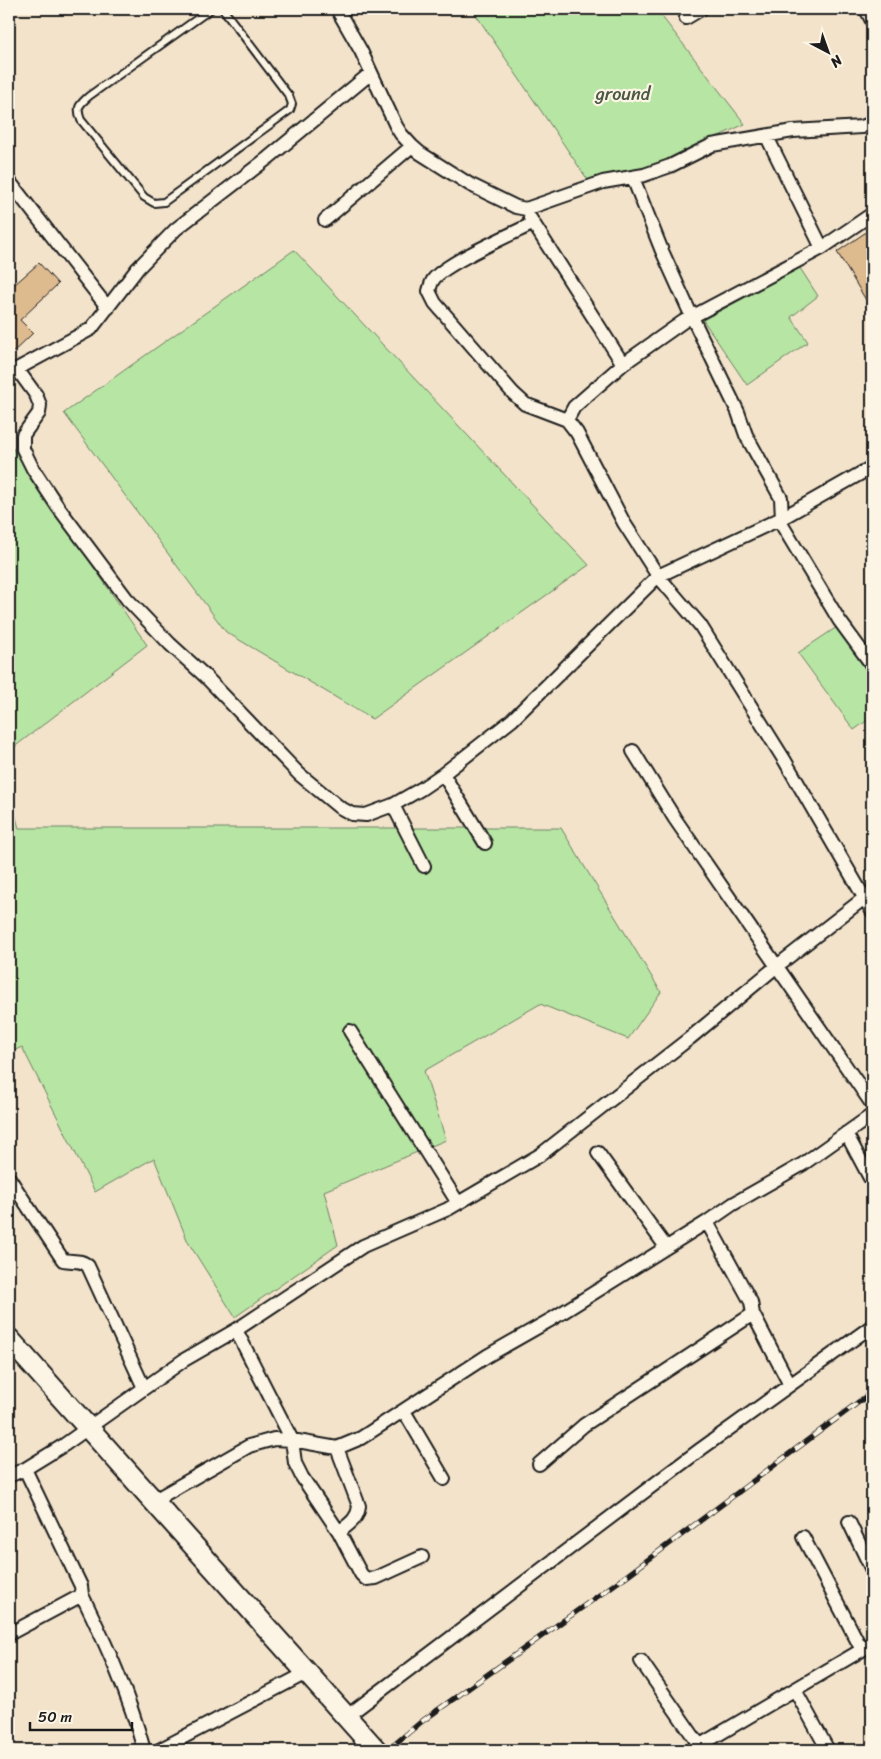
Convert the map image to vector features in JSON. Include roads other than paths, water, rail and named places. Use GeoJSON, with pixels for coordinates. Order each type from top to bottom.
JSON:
{"type":"FeatureCollection","features":[{"type":"Feature","properties":{"kind":"main road"},"geometry":{"type":"LineString","coordinates":[[9,1340],[376,1750]]}},
{"type":"Feature","properties":{"kind":"street"},"geometry":{"type":"LineString","coordinates":[[337,9],[362,51],[401,134],[420,153],[469,184],[516,208],[526,209],[604,182],[634,178],[670,166],[712,145],[793,131],[862,127],[872,123]]}},
{"type":"Feature","properties":{"kind":"street"},"geometry":{"type":"LineString","coordinates":[[686,18],[701,9]]}},
{"type":"Feature","properties":{"kind":"street"},"geometry":{"type":"LineString","coordinates":[[866,9],[872,21]]}},
{"type":"Feature","properties":{"kind":"street"},"geometry":{"type":"LineString","coordinates":[[371,73],[268,158],[176,229],[138,268],[91,330],[13,369],[36,395],[40,404],[39,413],[23,435],[23,449],[32,469],[58,507],[127,599],[170,644],[205,676],[299,774],[339,807],[352,814],[366,814],[393,805],[421,789],[512,720],[658,576],[780,519],[872,467]]}},
{"type":"Feature","properties":{"kind":"street"},"geometry":{"type":"LineString","coordinates":[[767,137],[822,248]]}},
{"type":"Feature","properties":{"kind":"street"},"geometry":{"type":"LineString","coordinates":[[325,220],[412,146]]}},
{"type":"Feature","properties":{"kind":"street"},"geometry":{"type":"LineString","coordinates":[[634,178],[662,251],[738,412],[746,435],[781,498],[780,519],[840,620],[872,665]]}},
{"type":"Feature","properties":{"kind":"street"},"geometry":{"type":"LineString","coordinates":[[9,181],[108,308]]}},
{"type":"Feature","properties":{"kind":"street"},"geometry":{"type":"LineString","coordinates":[[526,209],[532,224],[623,364]]}},
{"type":"Feature","properties":{"kind":"street"},"geometry":{"type":"LineString","coordinates":[[567,420],[574,407],[623,364],[692,317],[822,248],[872,214]]}},
{"type":"Feature","properties":{"kind":"street"},"geometry":{"type":"LineString","coordinates":[[532,224],[487,246],[442,272],[432,280],[429,292],[435,303],[513,394],[525,404],[567,420],[577,434],[624,523],[658,576],[700,625],[868,895],[872,911]]}},
{"type":"Feature","properties":{"kind":"street"},"geometry":{"type":"LineString","coordinates":[[633,751],[675,819],[872,1104]]}},
{"type":"Feature","properties":{"kind":"street"},"geometry":{"type":"LineString","coordinates":[[443,774],[485,843]]}},
{"type":"Feature","properties":{"kind":"street"},"geometry":{"type":"LineString","coordinates":[[393,805],[424,866]]}},
{"type":"Feature","properties":{"kind":"street"},"geometry":{"type":"LineString","coordinates":[[9,1476],[64,1445],[184,1360],[236,1330],[363,1246],[448,1209],[540,1155],[868,895]]}},
{"type":"Feature","properties":{"kind":"street"},"geometry":{"type":"LineString","coordinates":[[350,1031],[458,1203]]}},
{"type":"Feature","properties":{"kind":"street"},"geometry":{"type":"LineString","coordinates":[[153,1501],[249,1446],[274,1439],[292,1440],[337,1448],[361,1438],[487,1356],[552,1319],[733,1204],[802,1164],[872,1115]]}},
{"type":"Feature","properties":{"kind":"street"},"geometry":{"type":"LineString","coordinates":[[846,1133],[870,1178]]}},
{"type":"Feature","properties":{"kind":"street"},"geometry":{"type":"LineString","coordinates":[[598,1154],[666,1247]]}},
{"type":"Feature","properties":{"kind":"street"},"geometry":{"type":"LineString","coordinates":[[9,1178],[63,1260],[70,1262],[79,1260],[88,1266],[144,1388]]}},
{"type":"Feature","properties":{"kind":"street"},"geometry":{"type":"LineString","coordinates":[[707,1222],[751,1302],[753,1314],[790,1385]]}},
{"type":"Feature","properties":{"kind":"street"},"geometry":{"type":"LineString","coordinates":[[539,1464],[584,1425],[753,1314]]}},
{"type":"Feature","properties":{"kind":"street"},"geometry":{"type":"LineString","coordinates":[[346,1717],[701,1449],[872,1326]]}},
{"type":"Feature","properties":{"kind":"street"},"geometry":{"type":"LineString","coordinates":[[236,1330],[292,1440],[295,1463],[302,1477],[339,1532],[361,1574],[366,1579],[376,1578],[422,1557]]}},
{"type":"Feature","properties":{"kind":"street"},"geometry":{"type":"LineString","coordinates":[[404,1411],[444,1479]]}},
{"type":"Feature","properties":{"kind":"street"},"geometry":{"type":"LineString","coordinates":[[337,1448],[359,1506],[359,1513],[355,1520],[339,1532]]}},
{"type":"Feature","properties":{"kind":"street"},"geometry":{"type":"LineString","coordinates":[[24,1469],[81,1586],[82,1595],[111,1654],[139,1730],[144,1750]]}},
{"type":"Feature","properties":{"kind":"street"},"geometry":{"type":"LineString","coordinates":[[849,1522],[872,1570]]}},
{"type":"Feature","properties":{"kind":"street"},"geometry":{"type":"LineString","coordinates":[[641,1661],[696,1748],[867,1647],[803,1538]]}},
{"type":"Feature","properties":{"kind":"street"},"geometry":{"type":"LineString","coordinates":[[9,1634],[82,1595]]}},
{"type":"Feature","properties":{"kind":"street"},"geometry":{"type":"LineString","coordinates":[[159,1750],[308,1672]]}},
{"type":"Feature","properties":{"kind":"street"},"geometry":{"type":"LineString","coordinates":[[795,1690],[828,1750]]}},
{"type":"Feature","properties":{"kind":"lane"},"geometry":{"type":"LineString","coordinates":[[211,9],[79,105],[78,112],[81,120],[144,197],[154,203],[164,202],[290,110],[292,104],[289,96],[223,9]]}},
{"type":"Feature","properties":{"kind":"railway"},"geometry":{"type":"LineString","coordinates":[[388,1750],[421,1722],[629,1574],[872,1392]]}},
{"type":"Feature","properties":{"kind":"park label","name":"ground"},"geometry":{"type":"Point","coordinates":[623,94]}}]}
